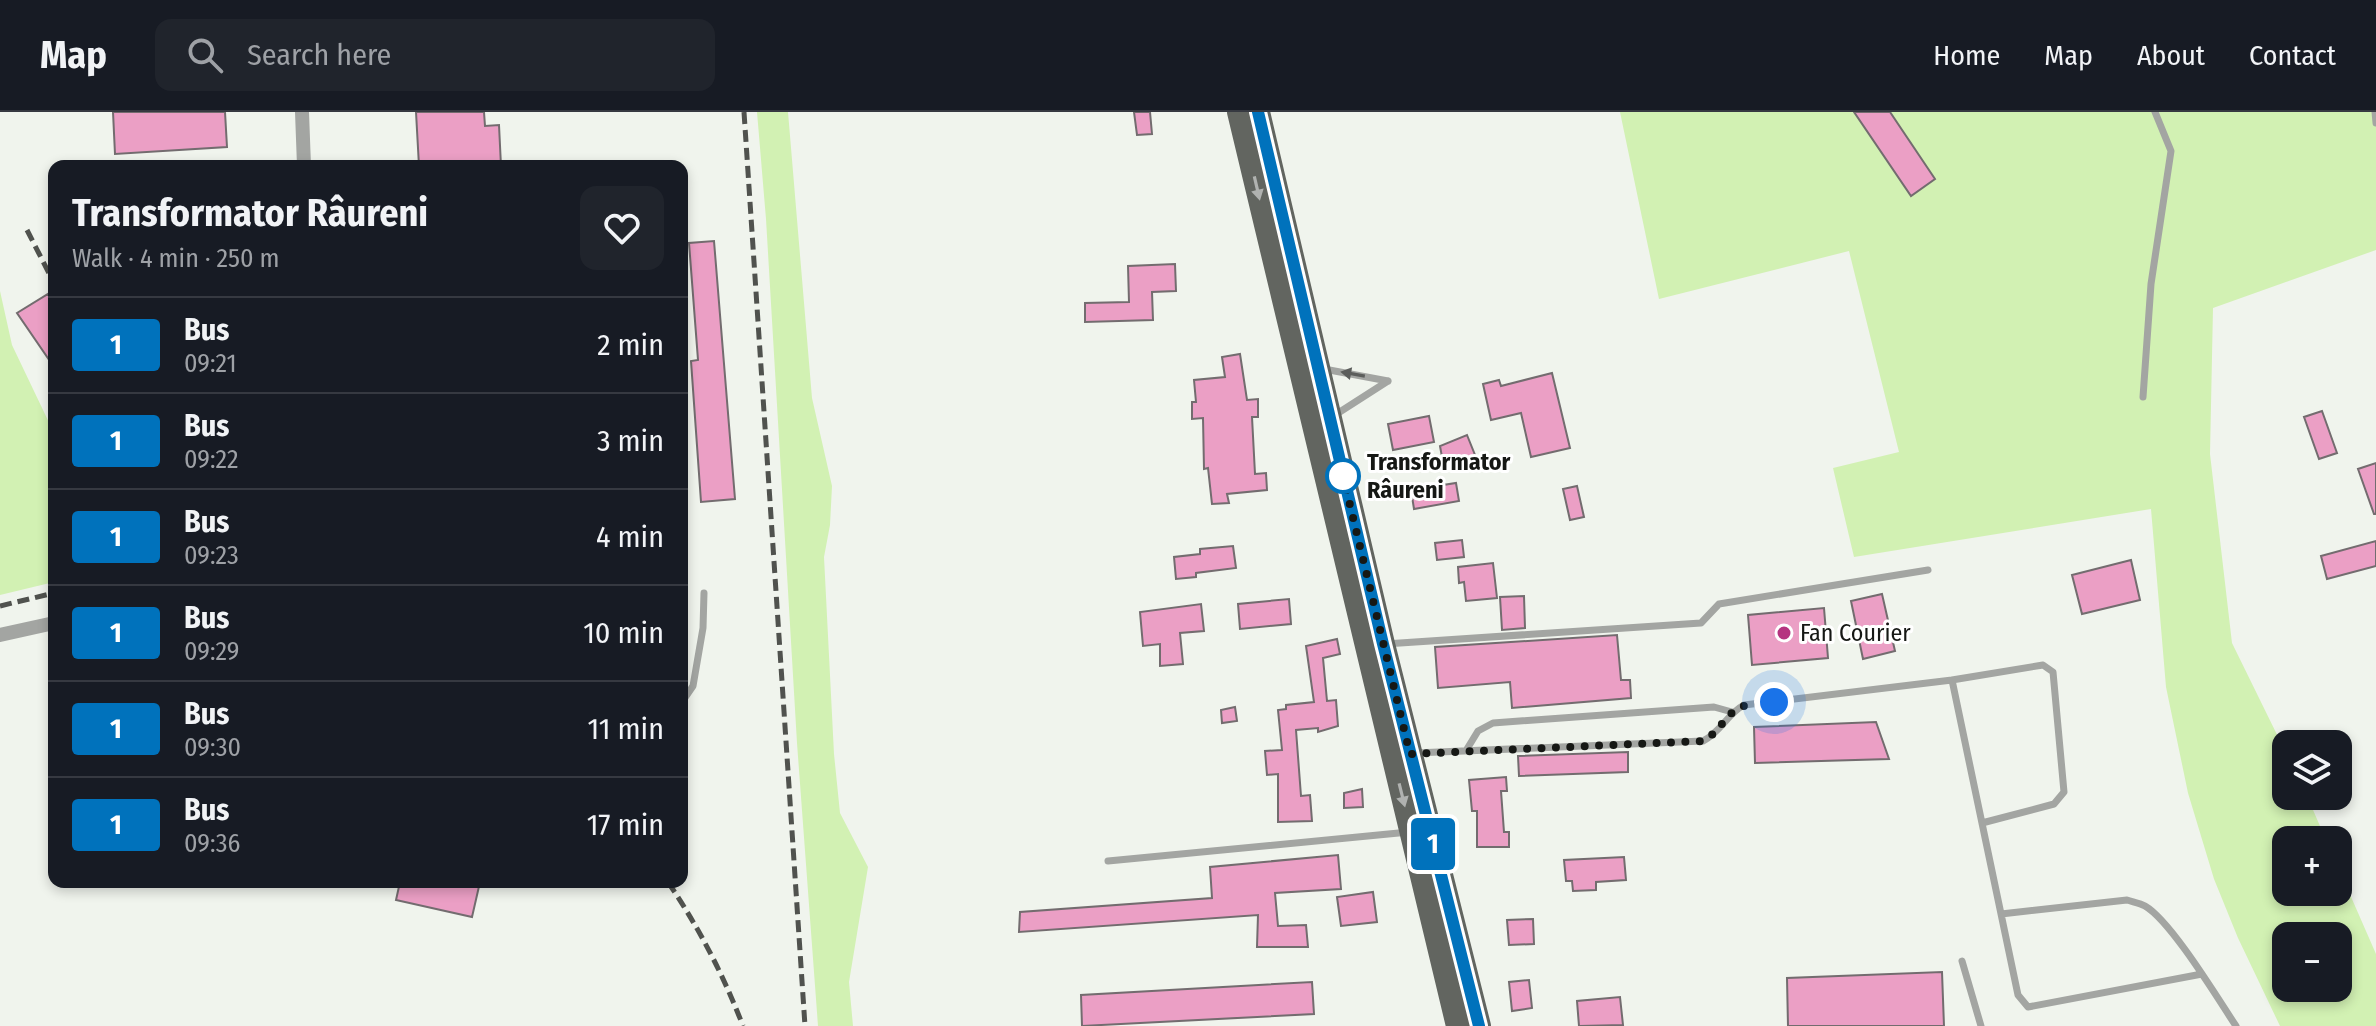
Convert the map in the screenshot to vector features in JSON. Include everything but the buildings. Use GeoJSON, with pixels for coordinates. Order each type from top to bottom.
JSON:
{"type":"FeatureCollection","features":[{"type":"Feature","properties":{"kind":"main road"},"geometry":{"type":"LineString","coordinates":[[1239,112],[1458,1026]]}},
{"type":"Feature","properties":{"kind":"main road"},"geometry":{"type":"LineString","coordinates":[[1258,112],[1383,644],[1479,1026]]}},
{"type":"Feature","properties":{"kind":"street"},"geometry":{"type":"LineString","coordinates":[[302,112],[304,160]]}},
{"type":"Feature","properties":{"kind":"street"},"geometry":{"type":"LineString","coordinates":[[0,635],[48,624]]}},
{"type":"Feature","properties":{"kind":"lane"},"geometry":{"type":"LineString","coordinates":[[2143,397],[2151,284],[2171,151],[2155,112]]}},
{"type":"Feature","properties":{"kind":"lane"},"geometry":{"type":"LineString","coordinates":[[2375,112],[2376,123]]}},
{"type":"Feature","properties":{"kind":"lane"},"geometry":{"type":"LineString","coordinates":[[1318,368],[1388,381],[1330,419]]}},
{"type":"Feature","properties":{"kind":"lane"},"geometry":{"type":"LineString","coordinates":[[1383,644],[1701,623],[1719,604],[1928,570]]}},
{"type":"Feature","properties":{"kind":"lane"},"geometry":{"type":"LineString","coordinates":[[688,693],[693,686],[703,628],[704,593]]}},
{"type":"Feature","properties":{"kind":"lane"},"geometry":{"type":"LineString","coordinates":[[1410,754],[1467,749],[1703,741],[1717,733],[1732,712],[1744,705],[1952,680],[2043,665],[2053,672],[2064,792],[2054,804],[1982,823]]}},
{"type":"Feature","properties":{"kind":"lane"},"geometry":{"type":"LineString","coordinates":[[1952,680],[2018,995],[2028,1007],[2202,974]]}},
{"type":"Feature","properties":{"kind":"lane"},"geometry":{"type":"LineString","coordinates":[[1467,749],[1478,731],[1493,723],[1714,707],[1732,712]]}},
{"type":"Feature","properties":{"kind":"lane"},"geometry":{"type":"LineString","coordinates":[[1108,861],[1410,832]]}},
{"type":"Feature","properties":{"kind":"lane"},"geometry":{"type":"LineString","coordinates":[[2001,914],[2127,900],[2135,903],[2156,915],[2202,974],[2236,1026]]}},
{"type":"Feature","properties":{"kind":"lane"},"geometry":{"type":"LineString","coordinates":[[1962,961],[1981,1026]]}},
{"type":"Feature","properties":{"kind":"green space"},"geometry":{"type":"Polygon","coordinates":[[[757,112],[788,112],[812,398],[832,486],[824,557],[834,754],[840,813],[868,867],[849,982],[853,1026],[818,1026],[757,112]]]}},
{"type":"Feature","properties":{"kind":"green space"},"geometry":{"type":"Polygon","coordinates":[[[1620,112],[2376,112],[2376,250],[2213,308],[2210,454],[2232,643],[2275,730],[2272,730],[2272,810],[2313,810],[2320,826],[2272,826],[2272,906],[2352,906],[2352,899],[2376,954],[2376,1026],[2280,1026],[2238,938],[2214,879],[2188,793],[2166,687],[2151,509],[1854,557],[1833,468],[1899,452],[1849,251],[1659,299],[1620,112]]]}},
{"type":"Feature","properties":{"kind":"green space"},"geometry":{"type":"Polygon","coordinates":[[[0,291],[12,345],[48,420],[48,583],[0,595],[0,291]]]}},
{"type":"Feature","properties":{"kind":"railway"},"geometry":{"type":"LineString","coordinates":[[744,112],[805,1026]]}},
{"type":"Feature","properties":{"kind":"railway"},"geometry":{"type":"LineString","coordinates":[[27,230],[48,271]]}},
{"type":"Feature","properties":{"kind":"railway"},"geometry":{"type":"LineString","coordinates":[[0,606],[48,594]]}},
{"type":"Feature","properties":{"kind":"railway"},"geometry":{"type":"LineString","coordinates":[[672,888],[710,952],[743,1026]]}},
{"type":"Feature","properties":{"kind":"bus line","name":"1"},"geometry":{"type":"LineString","coordinates":[[1258,112],[1383,644],[1479,1026]]}},
{"type":"Feature","properties":{"kind":"place","name":"Transformator Râureni"},"geometry":{"type":"Point","coordinates":[1343,476]}},
{"type":"Feature","properties":{"kind":"place","name":"Fan Courier"},"geometry":{"type":"Point","coordinates":[1784,633]}},
{"type":"Feature","properties":{"kind":"route"},"geometry":{"type":"LineString","coordinates":[[1343,476],[1410,754],[1467,749],[1703,741],[1717,733],[1732,712],[1744,705],[1774,702]]}}]}
